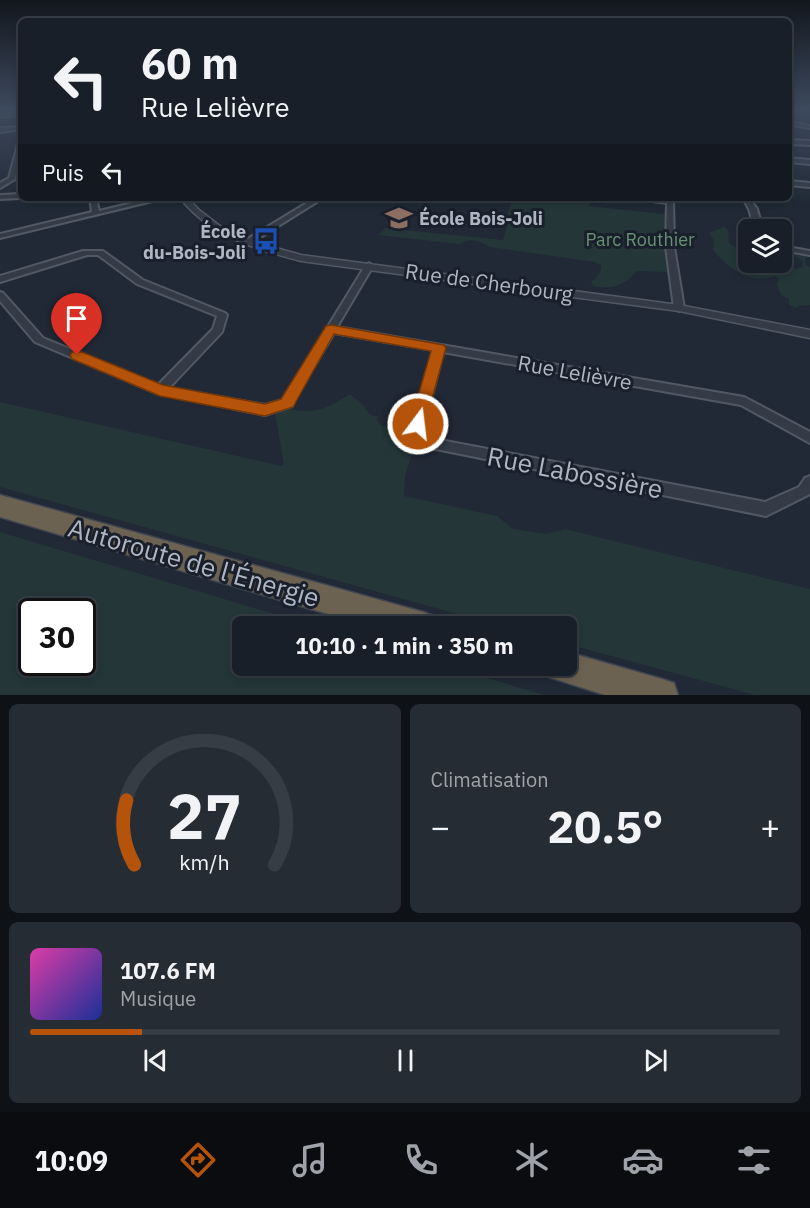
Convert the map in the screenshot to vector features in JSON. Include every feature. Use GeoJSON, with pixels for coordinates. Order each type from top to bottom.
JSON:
{"type":"FeatureCollection","features":[{"type":"Feature","properties":{"kind":"highway","name":"Autoroute de l'Énergie"},"geometry":{"type":"LineString","coordinates":[[0,506],[385,616]]}},
{"type":"Feature","properties":{"kind":"highway"},"geometry":{"type":"LineString","coordinates":[[577,671],[662,695]]}},
{"type":"Feature","properties":{"kind":"street"},"geometry":{"type":"LineString","coordinates":[[792,142],[810,143]]}},
{"type":"Feature","properties":{"kind":"street"},"geometry":{"type":"LineString","coordinates":[[0,186],[12,179],[18,156]]}},
{"type":"Feature","properties":{"kind":"street"},"geometry":{"type":"LineString","coordinates":[[792,161],[810,162]]}},
{"type":"Feature","properties":{"kind":"street"},"geometry":{"type":"LineString","coordinates":[[792,183],[810,185]]}},
{"type":"Feature","properties":{"kind":"street"},"geometry":{"type":"LineString","coordinates":[[0,197],[18,196]]}},
{"type":"Feature","properties":{"kind":"street"},"geometry":{"type":"LineString","coordinates":[[94,201],[96,214]]}},
{"type":"Feature","properties":{"kind":"street"},"geometry":{"type":"LineString","coordinates":[[0,236],[150,201]]}},
{"type":"Feature","properties":{"kind":"street","name":"Rue de Cherbourg"},"geometry":{"type":"LineString","coordinates":[[186,201],[197,216],[216,229],[245,243],[301,258],[679,308],[810,334]]}},
{"type":"Feature","properties":{"kind":"street"},"geometry":{"type":"LineString","coordinates":[[245,243],[312,201]]}},
{"type":"Feature","properties":{"kind":"street"},"geometry":{"type":"LineString","coordinates":[[670,201],[669,248],[679,308]]}},
{"type":"Feature","properties":{"kind":"street"},"geometry":{"type":"LineString","coordinates":[[748,201],[756,219]]}},
{"type":"Feature","properties":{"kind":"street"},"geometry":{"type":"LineString","coordinates":[[792,250],[810,253]]}},
{"type":"Feature","properties":{"kind":"street"},"geometry":{"type":"LineString","coordinates":[[0,279],[86,254],[100,253],[140,282],[222,315],[218,330],[160,390]]}},
{"type":"Feature","properties":{"kind":"street"},"geometry":{"type":"LineString","coordinates":[[0,295],[39,340],[160,390],[265,410],[288,403],[369,266]]}},
{"type":"Feature","properties":{"kind":"street","name":"Rue Lelièvre"},"geometry":{"type":"LineString","coordinates":[[331,329],[744,401],[810,438]]}},
{"type":"Feature","properties":{"kind":"street","name":"Rue Labossière"},"geometry":{"type":"LineString","coordinates":[[439,348],[418,424],[436,444],[766,509],[804,490],[810,482]]}},
{"type":"Feature","properties":{"kind":"green space","name":"Parc Routhier"},"geometry":{"type":"Polygon","coordinates":[[[512,201],[586,201],[589,202],[589,206],[670,215],[670,272],[636,271],[617,286],[600,287],[593,286],[591,282],[601,268],[601,265],[595,262],[490,247],[475,241],[460,244],[378,235],[385,228],[503,240],[512,201]]]}},
{"type":"Feature","properties":{"kind":"green space"},"geometry":{"type":"Polygon","coordinates":[[[724,227],[728,230],[729,243],[738,250],[738,272],[713,250],[714,241],[709,233],[724,227]]]}},
{"type":"Feature","properties":{"kind":"green space"},"geometry":{"type":"Polygon","coordinates":[[[792,252],[808,257],[805,259],[806,265],[810,267],[810,305],[797,306],[797,308],[789,305],[789,299],[781,295],[777,284],[779,279],[775,276],[757,278],[741,273],[792,273],[792,268],[803,267],[802,260],[792,255],[792,252]]]}},
{"type":"Feature","properties":{"kind":"green space"},"geometry":{"type":"Polygon","coordinates":[[[350,394],[363,405],[370,415],[377,416],[377,421],[382,426],[425,432],[431,438],[417,438],[405,476],[404,496],[497,516],[513,529],[547,534],[565,529],[810,589],[810,695],[755,695],[577,647],[577,616],[464,616],[0,487],[0,402],[281,466],[284,464],[274,408],[314,411],[330,406],[350,394]]]}},
{"type":"Feature","properties":{"kind":"green space"},"geometry":{"type":"Polygon","coordinates":[[[0,532],[281,616],[232,616],[232,676],[480,676],[544,695],[0,695],[0,532]]]}},
{"type":"Feature","properties":{"kind":"place","name":"École Bois-Joli"},"geometry":{"type":"Point","coordinates":[399,218]}},
{"type":"Feature","properties":{"kind":"place","name":"École du-Bois-Joli"},"geometry":{"type":"Point","coordinates":[266,241]}},
{"type":"Feature","properties":{"kind":"route"},"geometry":{"type":"LineString","coordinates":[[77,355],[160,390],[265,410],[288,403],[331,329],[439,348],[418,424]]}}]}
